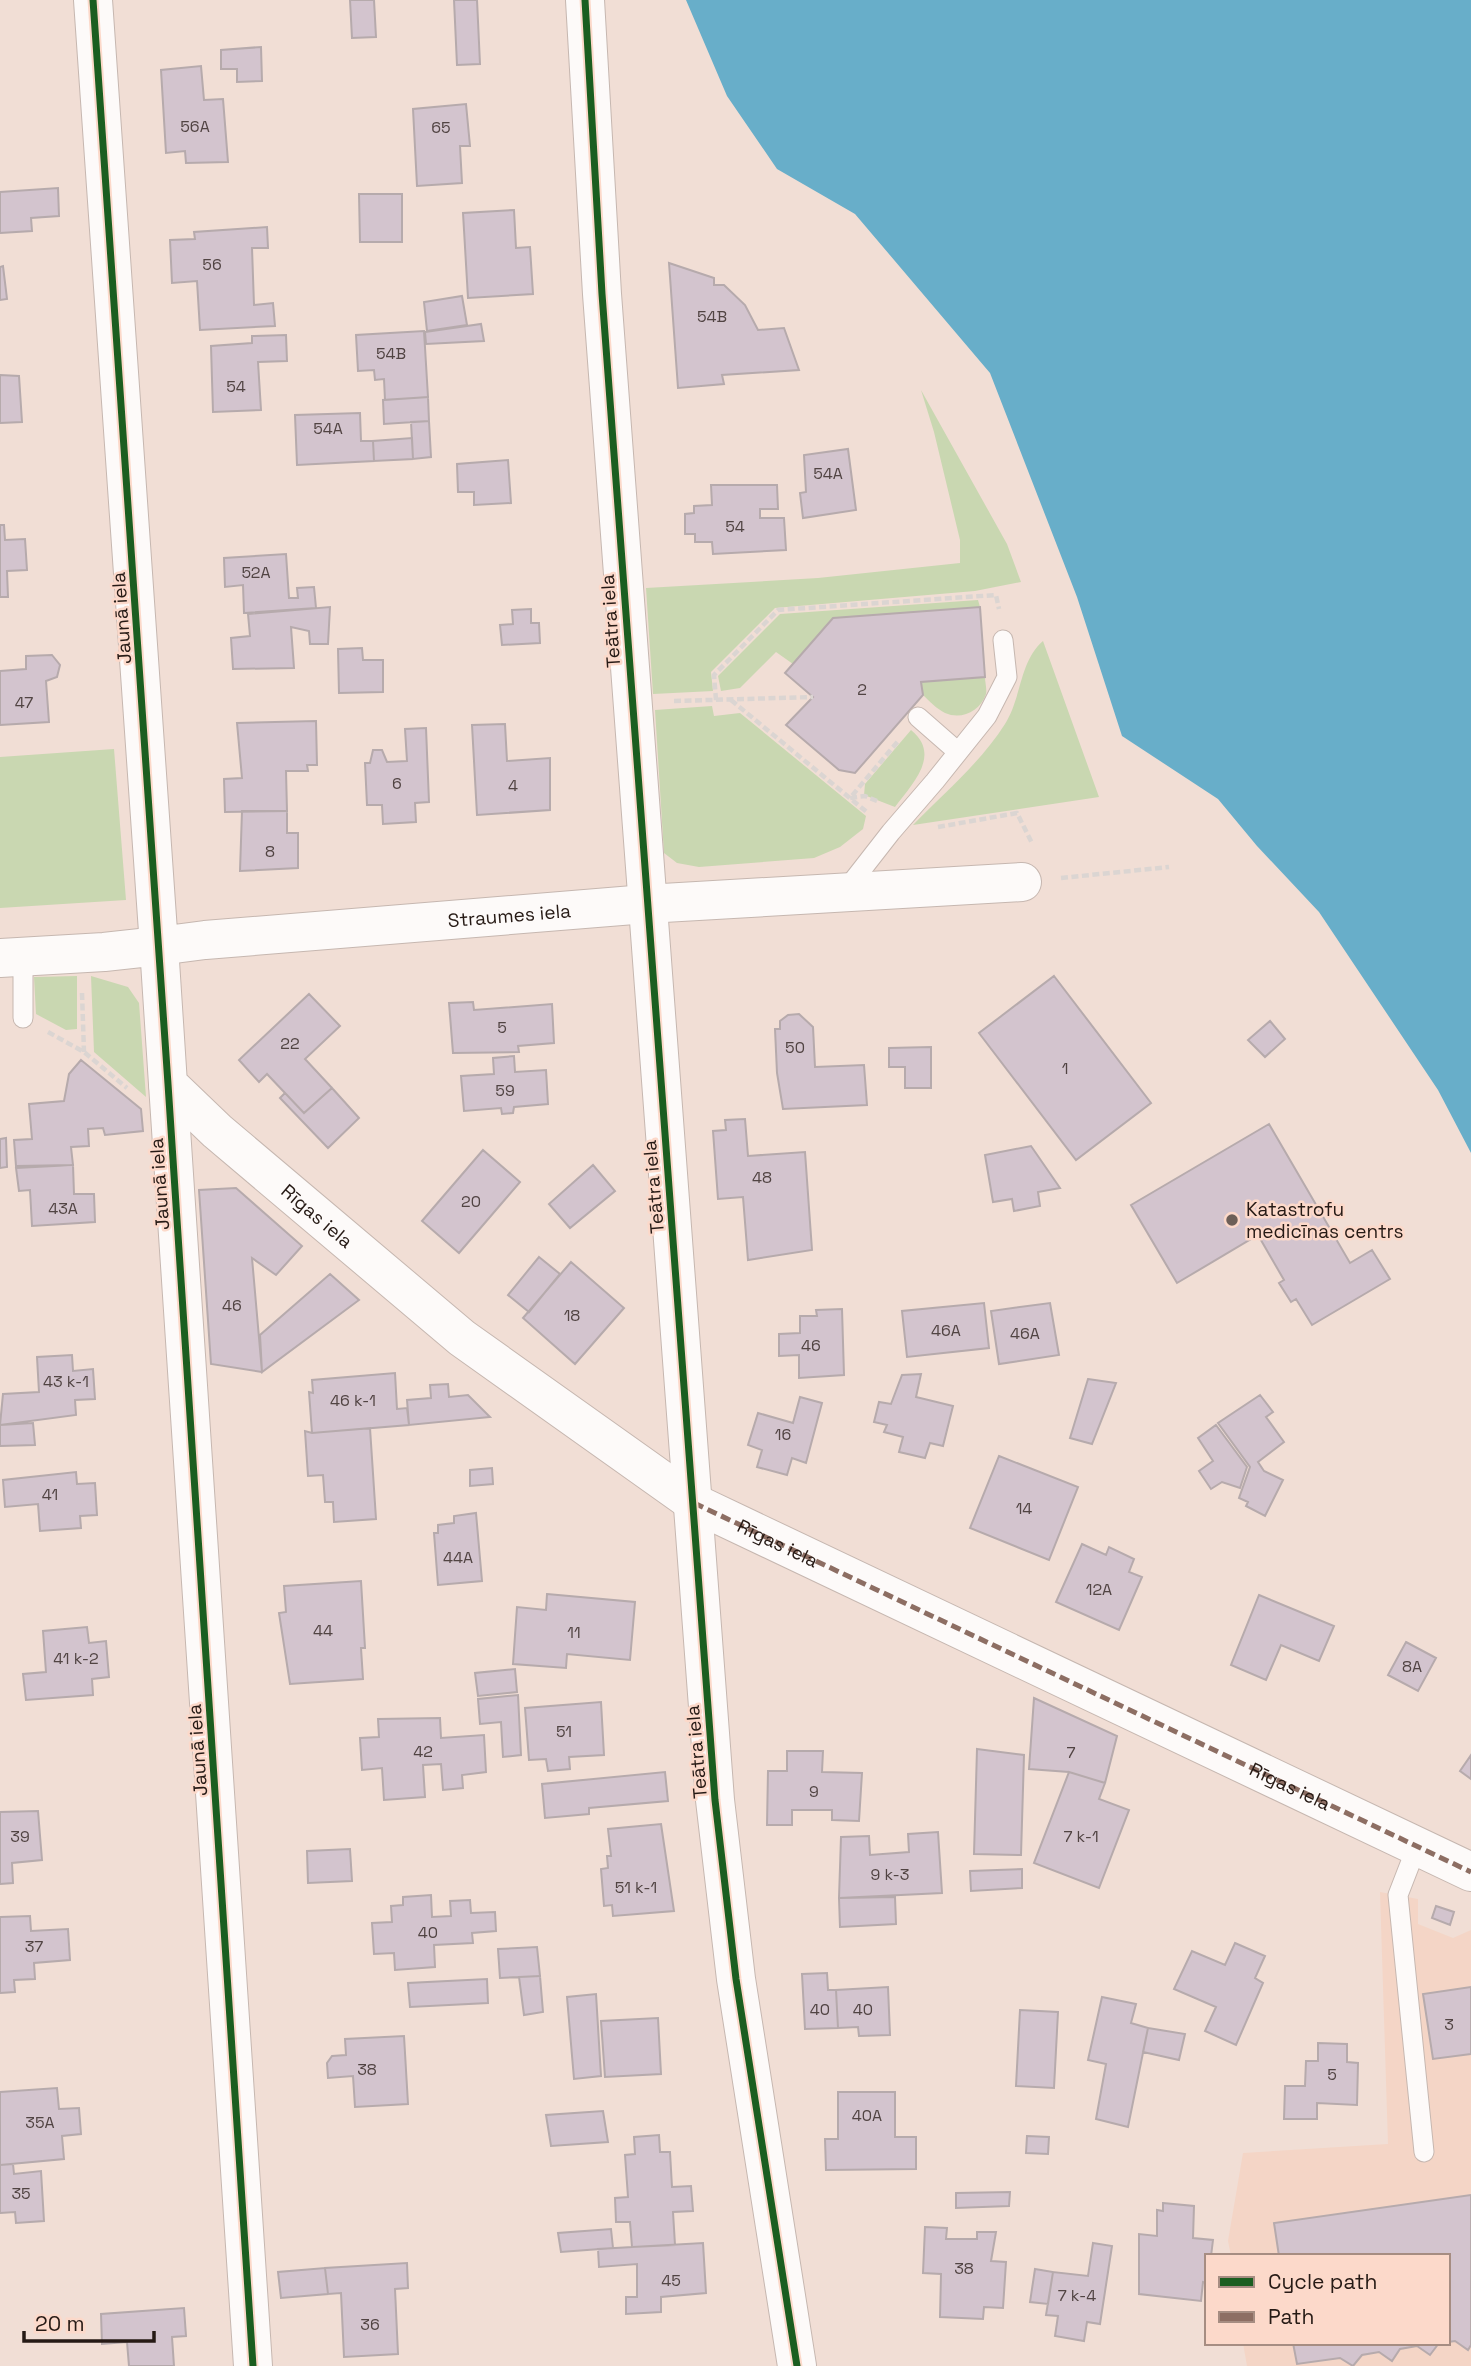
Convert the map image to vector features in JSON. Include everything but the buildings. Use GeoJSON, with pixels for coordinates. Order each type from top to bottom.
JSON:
{"type":"FeatureCollection","features":[{"type":"Feature","properties":{"kind":"street","name":"Jaunā iela"},"geometry":{"type":"LineString","coordinates":[[93,0],[169,1084],[253,2366]]}},
{"type":"Feature","properties":{"kind":"street","name":"Teātra iela"},"geometry":{"type":"LineString","coordinates":[[585,0],[602,294],[646,904],[715,1801],[736,1979],[797,2366]]}},
{"type":"Feature","properties":{"kind":"street","name":"Straumes iela"},"geometry":{"type":"LineString","coordinates":[[12,957],[646,904],[1034,881]]}},
{"type":"Feature","properties":{"kind":"street","name":"Rīgas iela"},"geometry":{"type":"LineString","coordinates":[[169,1084],[217,1130],[462,1338],[694,1503],[1471,1872]]}},
{"type":"Feature","properties":{"kind":"lane"},"geometry":{"type":"LineString","coordinates":[[845,891],[987,716],[1007,677],[1003,640]]}},
{"type":"Feature","properties":{"kind":"lane"},"geometry":{"type":"LineString","coordinates":[[919,717],[958,752]]}},
{"type":"Feature","properties":{"kind":"lane"},"geometry":{"type":"LineString","coordinates":[[12,957],[23,1018]]}},
{"type":"Feature","properties":{"kind":"lane"},"geometry":{"type":"LineString","coordinates":[[1417,1846],[1398,1895],[1424,2151]]}},
{"type":"Feature","properties":{"kind":"path"},"geometry":{"type":"LineString","coordinates":[[716,700],[714,675],[778,610],[996,594],[1003,640]]}},
{"type":"Feature","properties":{"kind":"path"},"geometry":{"type":"LineString","coordinates":[[666,701],[813,697]]}},
{"type":"Feature","properties":{"kind":"path"},"geometry":{"type":"LineString","coordinates":[[731,699],[874,818],[867,831],[913,831],[1017,813],[1044,866],[1034,881]]}},
{"type":"Feature","properties":{"kind":"path"},"geometry":{"type":"LineString","coordinates":[[850,798],[919,717]]}},
{"type":"Feature","properties":{"kind":"path"},"geometry":{"type":"LineString","coordinates":[[850,798],[865,796],[907,814]]}},
{"type":"Feature","properties":{"kind":"path"},"geometry":{"type":"LineString","coordinates":[[1034,881],[1169,867]]}},
{"type":"Feature","properties":{"kind":"shaded area"},"geometry":{"type":"Polygon","coordinates":[[[1380,1892],[1418,1899],[1418,1924],[1453,1938],[1471,1930],[1471,2366],[1247,2366],[1243,2345],[1450,2345],[1450,2254],[1231,2254],[1228,2241],[1243,2153],[1388,2144],[1380,1892]]]}},
{"type":"Feature","properties":{"kind":"green space"},"geometry":{"type":"Polygon","coordinates":[[[921,390],[1007,544],[1021,582],[975,591],[775,608],[711,672],[713,691],[653,694],[646,588],[818,578],[960,563],[960,540],[921,390]]]}},
{"type":"Feature","properties":{"kind":"green space"},"geometry":{"type":"Polygon","coordinates":[[[978,600],[980,607],[833,618],[793,664],[776,652],[740,688],[721,691],[718,676],[780,614],[978,600]]]}},
{"type":"Feature","properties":{"kind":"green space"},"geometry":{"type":"Polygon","coordinates":[[[1043,641],[1099,797],[913,825],[974,764],[1005,724],[1011,714],[1029,659],[1043,641]]]}},
{"type":"Feature","properties":{"kind":"green space"},"geometry":{"type":"Polygon","coordinates":[[[985,677],[986,692],[983,700],[975,710],[963,715],[945,713],[923,695],[921,682],[985,677]]]}},
{"type":"Feature","properties":{"kind":"green space"},"geometry":{"type":"Polygon","coordinates":[[[712,706],[714,716],[740,713],[866,816],[863,829],[840,847],[814,858],[699,867],[677,863],[664,853],[655,710],[712,706]]]}},
{"type":"Feature","properties":{"kind":"green space"},"geometry":{"type":"Polygon","coordinates":[[[911,730],[920,740],[924,759],[909,789],[895,807],[864,795],[865,784],[911,730]]]}},
{"type":"Feature","properties":{"kind":"green space"},"geometry":{"type":"Polygon","coordinates":[[[114,749],[126,900],[0,908],[0,757],[114,749]]]}},
{"type":"Feature","properties":{"kind":"green space"},"geometry":{"type":"Polygon","coordinates":[[[77,976],[77,1029],[66,1030],[36,1014],[34,977],[77,976]]]}},
{"type":"Feature","properties":{"kind":"green space"},"geometry":{"type":"Polygon","coordinates":[[[91,976],[128,987],[139,1003],[146,1097],[94,1052],[91,976]]]}},
{"type":"Feature","properties":{"kind":"water"},"geometry":{"type":"Polygon","coordinates":[[[686,0],[1471,0],[1471,1153],[1438,1090],[1319,912],[1257,846],[1218,799],[1122,736],[1077,597],[990,373],[855,214],[777,169],[727,96],[686,0]]]}},
{"type":"Feature","properties":{"kind":"marked path"},"geometry":{"type":"LineString","coordinates":[[694,1503],[1471,1872]]}},
{"type":"Feature","properties":{"kind":"cycle path"},"geometry":{"type":"LineString","coordinates":[[93,0],[253,2366]]}},
{"type":"Feature","properties":{"kind":"cycle path"},"geometry":{"type":"LineString","coordinates":[[585,0],[602,294],[715,1800],[736,1979],[797,2366]]}},
{"type":"Feature","properties":{"kind":"place","name":"Katastrofu medicīnas centrs"},"geometry":{"type":"Point","coordinates":[1232,1220]}}]}
